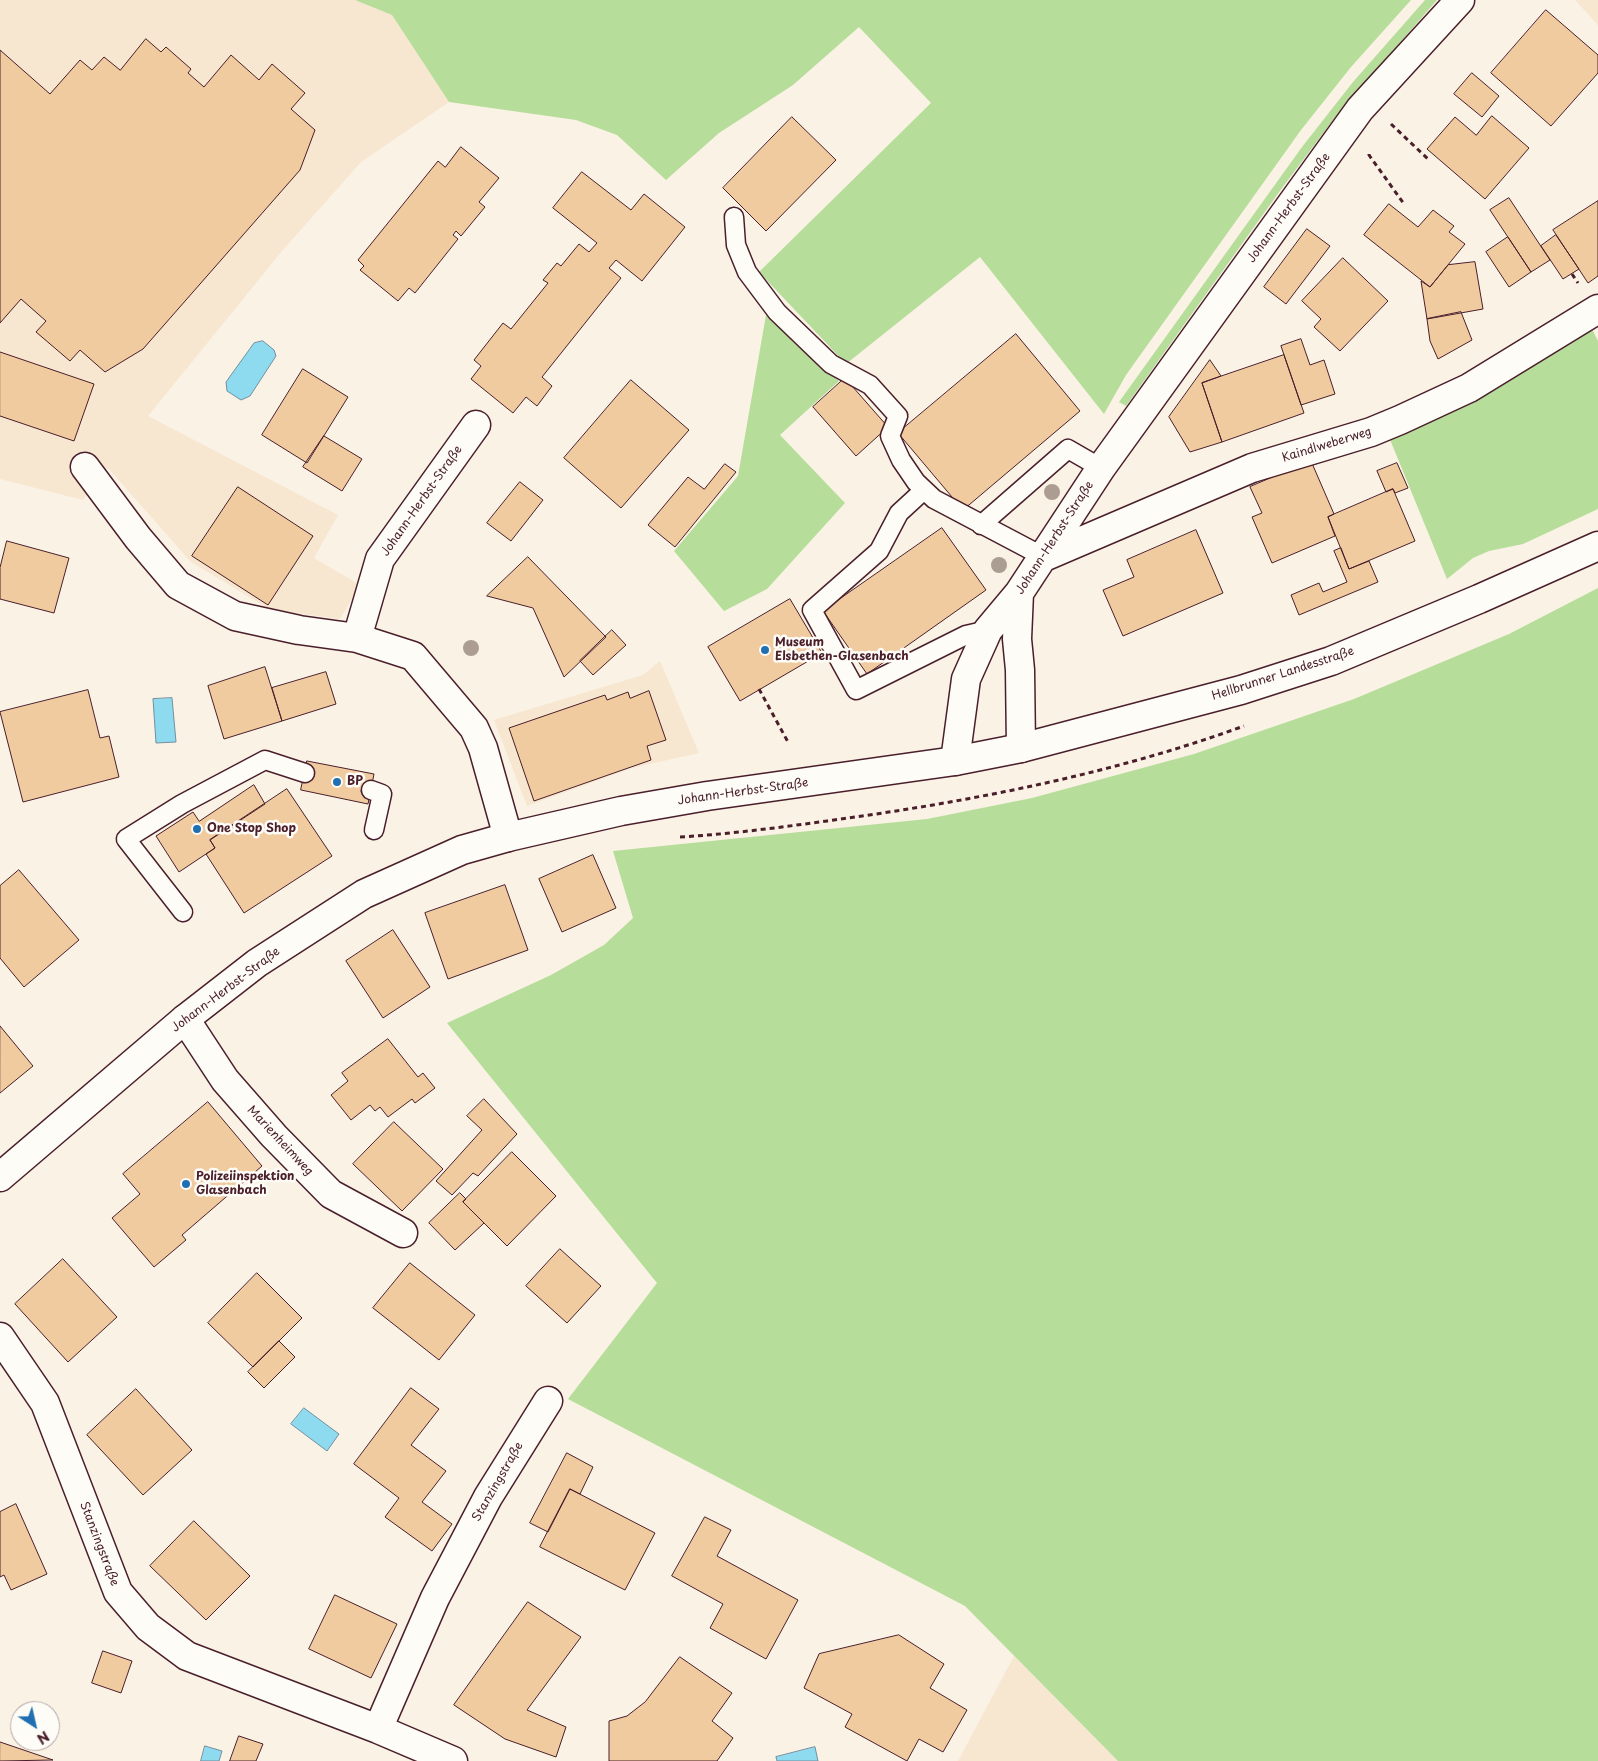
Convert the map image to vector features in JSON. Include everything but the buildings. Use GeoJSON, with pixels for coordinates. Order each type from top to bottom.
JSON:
{"type":"FeatureCollection","features":[{"type":"Feature","properties":{"kind":"street","name":"Johann-Herbst-Straße"},"geometry":{"type":"LineString","coordinates":[[0,1177],[185,1019],[257,963],[364,894],[462,850],[508,837],[621,811],[955,761],[966,679],[988,630],[1019,593],[1101,468],[1360,109],[1460,0]]}},
{"type":"Feature","properties":{"kind":"street","name":"Kaindlweberweg"},"geometry":{"type":"LineString","coordinates":[[1044,557],[1252,468],[1371,432],[1400,420],[1469,388],[1598,309]]}},
{"type":"Feature","properties":{"kind":"street","name":"Johann-Herbst-Straße"},"geometry":{"type":"LineString","coordinates":[[357,638],[380,559],[476,425]]}},
{"type":"Feature","properties":{"kind":"street"},"geometry":{"type":"LineString","coordinates":[[85,467],[138,538],[178,585],[235,616],[299,630],[357,638],[413,656],[474,728],[483,748],[508,837]]}},
{"type":"Feature","properties":{"kind":"street","name":"Hellbrunner Landesstraße"},"geometry":{"type":"LineString","coordinates":[[955,761],[1021,748],[1241,690],[1331,661],[1479,599],[1598,546]]}},
{"type":"Feature","properties":{"kind":"street"},"geometry":{"type":"LineString","coordinates":[[1019,593],[1017,639],[1020,670],[1021,748]]}},
{"type":"Feature","properties":{"kind":"street","name":"Marienheimweg"},"geometry":{"type":"LineString","coordinates":[[185,1019],[225,1080],[274,1136],[330,1194],[403,1233]]}},
{"type":"Feature","properties":{"kind":"street","name":"Stanzingstraße"},"geometry":{"type":"LineString","coordinates":[[0,1337],[45,1403],[118,1592],[148,1627],[187,1656],[378,1729],[454,1761]]}},
{"type":"Feature","properties":{"kind":"street","name":"Stanzingstraße"},"geometry":{"type":"LineString","coordinates":[[378,1729],[440,1589],[488,1497],[548,1401]]}},
{"type":"Feature","properties":{"kind":"lane"},"geometry":{"type":"LineString","coordinates":[[734,217],[736,245],[746,272],[777,312],[831,364],[870,385],[898,416],[890,436],[901,460],[916,482],[934,499],[1044,557]]}},
{"type":"Feature","properties":{"kind":"lane"},"geometry":{"type":"LineString","coordinates":[[982,525],[1068,449],[1101,468]]}},
{"type":"Feature","properties":{"kind":"lane"},"geometry":{"type":"LineString","coordinates":[[924,490],[899,513],[879,552],[812,610],[856,690],[966,636],[988,630]]}},
{"type":"Feature","properties":{"kind":"lane"},"geometry":{"type":"LineString","coordinates":[[183,912],[126,839],[182,804],[265,760],[305,772]]}},
{"type":"Feature","properties":{"kind":"lane"},"geometry":{"type":"LineString","coordinates":[[371,790],[382,794],[374,830]]}},
{"type":"Feature","properties":{"kind":"path"},"geometry":{"type":"LineString","coordinates":[[1385,119],[1429,160]]}},
{"type":"Feature","properties":{"kind":"path"},"geometry":{"type":"LineString","coordinates":[[1373,150],[1368,155],[1404,204]]}},
{"type":"Feature","properties":{"kind":"path"},"geometry":{"type":"LineString","coordinates":[[759,690],[788,742]]}},
{"type":"Feature","properties":{"kind":"shaded area"},"geometry":{"type":"Polygon","coordinates":[[[0,0],[355,0],[392,15],[449,102],[361,162],[282,251],[148,416],[338,515],[314,558],[360,585],[340,619],[271,610],[191,562],[108,468],[83,500],[0,479],[0,0]]]}},
{"type":"Feature","properties":{"kind":"shaded area"},"geometry":{"type":"Polygon","coordinates":[[[1575,0],[1598,0],[1598,25],[1575,0]]]}},
{"type":"Feature","properties":{"kind":"shaded area"},"geometry":{"type":"Polygon","coordinates":[[[660,661],[699,753],[632,768],[527,806],[494,720],[643,675],[660,661]]]}},
{"type":"Feature","properties":{"kind":"shaded area"},"geometry":{"type":"Polygon","coordinates":[[[1014,1656],[1118,1761],[958,1761],[1014,1656]]]}},
{"type":"Feature","properties":{"kind":"green space"},"geometry":{"type":"Polygon","coordinates":[[[355,0],[1411,0],[1351,67],[1301,130],[1126,375],[1104,414],[980,257],[846,364],[759,272],[931,103],[859,27],[793,85],[719,133],[666,180],[617,135],[576,120],[449,102],[392,15],[355,0]]]}},
{"type":"Feature","properties":{"kind":"green space"},"geometry":{"type":"Polygon","coordinates":[[[1425,0],[1437,0],[1336,116],[1282,188],[1126,406],[1119,402],[1302,147],[1353,82],[1425,0]]]}},
{"type":"Feature","properties":{"kind":"green space"},"geometry":{"type":"Polygon","coordinates":[[[766,315],[839,381],[780,435],[845,503],[767,589],[724,611],[674,551],[738,476],[766,315]]]}},
{"type":"Feature","properties":{"kind":"green space"},"geometry":{"type":"Polygon","coordinates":[[[1591,327],[1598,341],[1598,509],[1523,544],[1489,551],[1473,558],[1447,579],[1389,437],[1591,327]]]}},
{"type":"Feature","properties":{"kind":"green space"},"geometry":{"type":"Polygon","coordinates":[[[1598,588],[1598,1761],[1118,1761],[965,1606],[568,1399],[657,1283],[447,1023],[551,975],[604,945],[633,918],[613,851],[927,819],[1032,798],[1194,754],[1354,699],[1509,634],[1598,588]]]}},
{"type":"Feature","properties":{"kind":"water"},"geometry":{"type":"Polygon","coordinates":[[[263,341],[274,350],[276,356],[250,396],[241,400],[227,391],[226,382],[254,343],[263,341]]]}},
{"type":"Feature","properties":{"kind":"water"},"geometry":{"type":"Polygon","coordinates":[[[172,698],[176,742],[156,743],[153,699],[172,698]]]}},
{"type":"Feature","properties":{"kind":"water"},"geometry":{"type":"Polygon","coordinates":[[[304,1408],[339,1434],[327,1451],[291,1424],[304,1408]]]}},
{"type":"Feature","properties":{"kind":"water"},"geometry":{"type":"Polygon","coordinates":[[[205,1746],[222,1751],[219,1761],[201,1761],[205,1746]]]}},
{"type":"Feature","properties":{"kind":"water"},"geometry":{"type":"Polygon","coordinates":[[[815,1747],[818,1761],[777,1761],[776,1757],[815,1747]]]}},
{"type":"Feature","properties":{"kind":"place","name":"Museum Elsbethen-Glasenbach"},"geometry":{"type":"Point","coordinates":[765,650]}},
{"type":"Feature","properties":{"kind":"place","name":"BP"},"geometry":{"type":"Point","coordinates":[337,782]}},
{"type":"Feature","properties":{"kind":"place","name":"One Stop Shop"},"geometry":{"type":"Point","coordinates":[197,829]}},
{"type":"Feature","properties":{"kind":"place","name":"Polizeiinspektion Glasenbach"},"geometry":{"type":"Point","coordinates":[186,1184]}}]}
